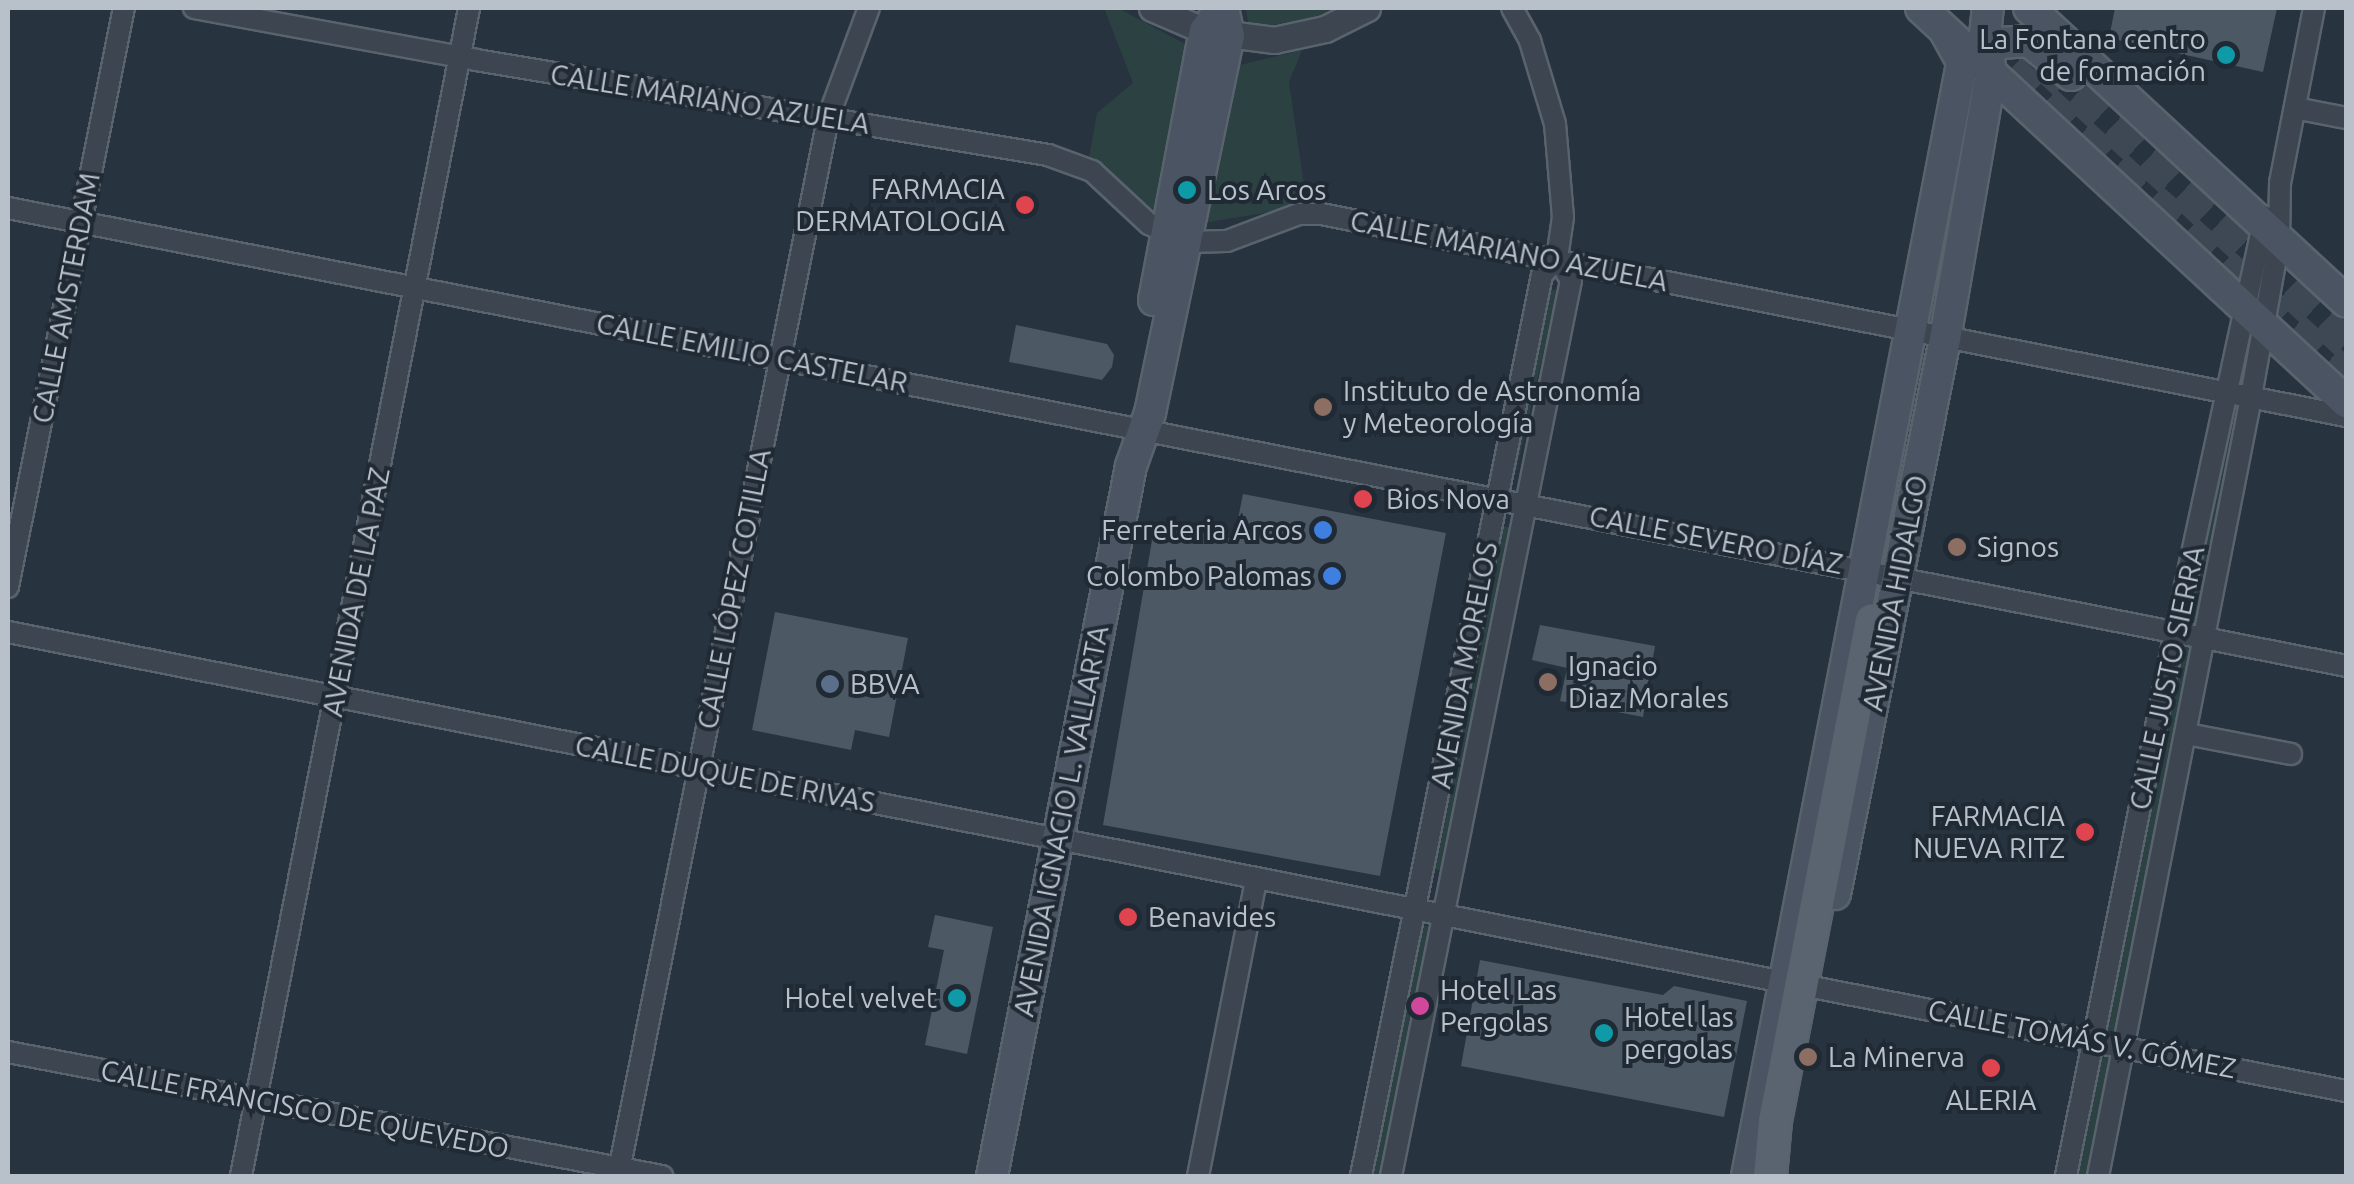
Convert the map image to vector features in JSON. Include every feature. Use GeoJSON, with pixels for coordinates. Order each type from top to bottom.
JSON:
{"type":"FeatureCollection","features":[{"type":"Feature","properties":{"kind":"main road"},"geometry":{"type":"LineString","coordinates":[[1921,8],[1989,63],[2346,402]]}},
{"type":"Feature","properties":{"kind":"main road","name":"AVENIDA HIDALGO"},"geometry":{"type":"LineString","coordinates":[[1779,1176],[1945,339],[1989,63],[1988,8]]}},
{"type":"Feature","properties":{"kind":"main road"},"geometry":{"type":"LineString","coordinates":[[2028,8],[2346,302]]}},
{"type":"Feature","properties":{"kind":"main road","name":"AVENIDA IGNACIO L. VALLARTA"},"geometry":{"type":"LineString","coordinates":[[992,1176],[1220,21]]}},
{"type":"Feature","properties":{"kind":"main road","name":"AVENIDA HIDALGO"},"geometry":{"type":"LineString","coordinates":[[1747,1176],[1961,68],[1961,60],[1945,30]]}},
{"type":"Feature","properties":{"kind":"main road"},"geometry":{"type":"LineString","coordinates":[[1989,63],[2016,40],[2036,44],[2116,115],[2169,138]]}},
{"type":"Feature","properties":{"kind":"main road"},"geometry":{"type":"LineString","coordinates":[[1770,1176],[1775,1121],[1872,620]]}},
{"type":"Feature","properties":{"kind":"main road"},"geometry":{"type":"LineString","coordinates":[[1758,1176],[1775,1121]]}},
{"type":"Feature","properties":{"kind":"street","name":"CALLE AMSTERDAM"},"geometry":{"type":"LineString","coordinates":[[8,588],[124,8]]}},
{"type":"Feature","properties":{"kind":"street","name":"CALLE MARIANO AZUELA"},"geometry":{"type":"LineString","coordinates":[[194,8],[1072,162],[1092,171],[1177,239],[1227,241],[1299,214],[1321,214],[2346,416]]}},
{"type":"Feature","properties":{"kind":"street","name":"AVENIDA DE LA PAZ"},"geometry":{"type":"LineString","coordinates":[[241,1176],[469,8]]}},
{"type":"Feature","properties":{"kind":"street","name":"CALLE LÓPEZ COTILLA"},"geometry":{"type":"LineString","coordinates":[[619,1172],[828,118],[869,8]]}},
{"type":"Feature","properties":{"kind":"street"},"geometry":{"type":"LineString","coordinates":[[1152,8],[1220,21],[1274,40],[1300,37],[1367,8]]}},
{"type":"Feature","properties":{"kind":"street"},"geometry":{"type":"LineString","coordinates":[[1512,8],[1535,55],[1556,124],[1562,186],[1557,258]]}},
{"type":"Feature","properties":{"kind":"street","name":"CALLE JUSTO SIERRA"},"geometry":{"type":"LineString","coordinates":[[2066,1176],[2175,632],[2228,392],[2254,316],[2314,8]]}},
{"type":"Feature","properties":{"kind":"street"},"geometry":{"type":"LineString","coordinates":[[2294,108],[2346,118]]}},
{"type":"Feature","properties":{"kind":"street","name":"CALLE EMILIO CASTELAR"},"geometry":{"type":"LineString","coordinates":[[8,208],[1498,497]]}},
{"type":"Feature","properties":{"kind":"street","name":"AVENIDA MORELOS"},"geometry":{"type":"LineString","coordinates":[[1362,1176],[1542,274],[1557,258],[1570,280],[1391,1176]]}},
{"type":"Feature","properties":{"kind":"street","name":"CALLE JUSTO SIERRA"},"geometry":{"type":"LineString","coordinates":[[2098,1176],[2251,396],[2254,316]]}},
{"type":"Feature","properties":{"kind":"street","name":"CALLE SEVERO DÍAZ"},"geometry":{"type":"LineString","coordinates":[[1498,497],[2346,666]]}},
{"type":"Feature","properties":{"kind":"street","name":"CALLE DUQUE DE RIVAS"},"geometry":{"type":"LineString","coordinates":[[8,632],[1443,916]]}},
{"type":"Feature","properties":{"kind":"street"},"geometry":{"type":"LineString","coordinates":[[2187,734],[2291,754]]}},
{"type":"Feature","properties":{"kind":"street"},"geometry":{"type":"LineString","coordinates":[[1198,1176],[1256,879]]}},
{"type":"Feature","properties":{"kind":"street"},"geometry":{"type":"LineString","coordinates":[[1443,916],[1784,982]]}},
{"type":"Feature","properties":{"kind":"street","name":"CALLE TOMÁS V. GÓMEZ"},"geometry":{"type":"LineString","coordinates":[[1817,988],[2346,1090]]}},
{"type":"Feature","properties":{"kind":"street","name":"CALLE FRANCISCO DE QUEVEDO"},"geometry":{"type":"LineString","coordinates":[[8,1052],[619,1172],[662,1176]]}},
{"type":"Feature","properties":{"kind":"green space"},"geometry":{"type":"Polygon","coordinates":[[[1104,8],[1118,8],[1187,45],[1155,210],[1142,208],[1089,157],[1097,113],[1133,83],[1104,8]]]}},
{"type":"Feature","properties":{"kind":"green space"},"geometry":{"type":"Polygon","coordinates":[[[1246,8],[1333,8],[1313,18],[1259,27],[1248,22],[1246,8]]]}},
{"type":"Feature","properties":{"kind":"green space"},"geometry":{"type":"Polygon","coordinates":[[[1302,50],[1289,82],[1307,206],[1203,223],[1236,66],[1302,50]]]}},
{"type":"Feature","properties":{"kind":"green space"},"geometry":{"type":"Polygon","coordinates":[[[1545,288],[1558,291],[1515,474],[1503,471],[1545,288]]]}},
{"type":"Feature","properties":{"kind":"green space"},"geometry":{"type":"Polygon","coordinates":[[[2223,412],[2248,413],[2098,1176],[2066,1176],[2223,412]]]}},
{"type":"Feature","properties":{"kind":"green space"},"geometry":{"type":"Polygon","coordinates":[[[1497,525],[1512,528],[1445,871],[1430,869],[1497,525]]]}},
{"type":"Feature","properties":{"kind":"green space"},"geometry":{"type":"Polygon","coordinates":[[[1416,924],[1432,927],[1383,1176],[1367,1176],[1416,924]]]}},
{"type":"Feature","properties":{"kind":"building","name":"La Fontana centro de formación"},"geometry":{"type":"Polygon","coordinates":[[[2115,8],[2277,8],[2263,72],[2109,38],[2115,8]]]}},
{"type":"Feature","properties":{"kind":"building"},"geometry":{"type":"Polygon","coordinates":[[[1016,325],[1107,344],[1114,355],[1112,367],[1102,380],[1009,362],[1016,325]]]}},
{"type":"Feature","properties":{"kind":"building"},"geometry":{"type":"Polygon","coordinates":[[[1243,494],[1446,533],[1380,876],[1103,825],[1155,523],[1234,539],[1243,494]]]}},
{"type":"Feature","properties":{"kind":"building","name":"BBVA"},"geometry":{"type":"Polygon","coordinates":[[[775,612],[908,638],[889,737],[855,730],[851,750],[752,730],[775,612]]]}},
{"type":"Feature","properties":{"kind":"building"},"geometry":{"type":"Polygon","coordinates":[[[1540,625],[1655,646],[1643,717],[1560,701],[1567,668],[1532,660],[1540,625]]]}},
{"type":"Feature","properties":{"kind":"building","name":"Hotel velvet"},"geometry":{"type":"Polygon","coordinates":[[[935,915],[993,927],[967,1054],[925,1045],[944,950],[928,947],[935,915]]]}},
{"type":"Feature","properties":{"kind":"building","name":"Hotel las pergolas"},"geometry":{"type":"Polygon","coordinates":[[[1480,960],[1663,995],[1674,986],[1747,1001],[1724,1117],[1461,1066],[1480,960]]]}},
{"type":"Feature","properties":{"kind":"tunnel"},"geometry":{"type":"LineString","coordinates":[[1872,620],[1975,75],[1971,46],[1963,36]]}},
{"type":"Feature","properties":{"kind":"tunnel"},"geometry":{"type":"LineString","coordinates":[[1975,37],[2346,375]]}},
{"type":"Feature","properties":{"kind":"tunnel"},"geometry":{"type":"LineString","coordinates":[[2041,62],[2346,343]]}},
{"type":"Feature","properties":{"kind":"place","name":"La Fontana centro de formación"},"geometry":{"type":"Point","coordinates":[2226,55]}},
{"type":"Feature","properties":{"kind":"place","name":"Los Arcos"},"geometry":{"type":"Point","coordinates":[1187,190]}},
{"type":"Feature","properties":{"kind":"place","name":"FARMACIA DERMATOLOGIA"},"geometry":{"type":"Point","coordinates":[1025,205]}},
{"type":"Feature","properties":{"kind":"place","name":"Instituto de Astronomía y Meteorología"},"geometry":{"type":"Point","coordinates":[1323,407]}},
{"type":"Feature","properties":{"kind":"place","name":"Bios Nova"},"geometry":{"type":"Point","coordinates":[1363,499]}},
{"type":"Feature","properties":{"kind":"place","name":"Ferreteria Arcos"},"geometry":{"type":"Point","coordinates":[1323,530]}},
{"type":"Feature","properties":{"kind":"place","name":"Signos"},"geometry":{"type":"Point","coordinates":[1957,547]}},
{"type":"Feature","properties":{"kind":"place","name":"Colombo Palomas"},"geometry":{"type":"Point","coordinates":[1332,576]}},
{"type":"Feature","properties":{"kind":"place","name":"Ignacio Diaz Morales"},"geometry":{"type":"Point","coordinates":[1548,682]}},
{"type":"Feature","properties":{"kind":"place","name":"BBVA"},"geometry":{"type":"Point","coordinates":[830,684]}},
{"type":"Feature","properties":{"kind":"place","name":"FARMACIA NUEVA RITZ"},"geometry":{"type":"Point","coordinates":[2085,832]}},
{"type":"Feature","properties":{"kind":"place","name":"Benavides"},"geometry":{"type":"Point","coordinates":[1128,917]}},
{"type":"Feature","properties":{"kind":"place","name":"Hotel velvet"},"geometry":{"type":"Point","coordinates":[957,998]}},
{"type":"Feature","properties":{"kind":"place","name":"Hotel Las Pergolas"},"geometry":{"type":"Point","coordinates":[1420,1006]}},
{"type":"Feature","properties":{"kind":"place","name":"Hotel las pergolas"},"geometry":{"type":"Point","coordinates":[1604,1033]}},
{"type":"Feature","properties":{"kind":"place","name":"La Minerva"},"geometry":{"type":"Point","coordinates":[1808,1057]}},
{"type":"Feature","properties":{"kind":"place","name":"ALERIA"},"geometry":{"type":"Point","coordinates":[1991,1068]}}]}
